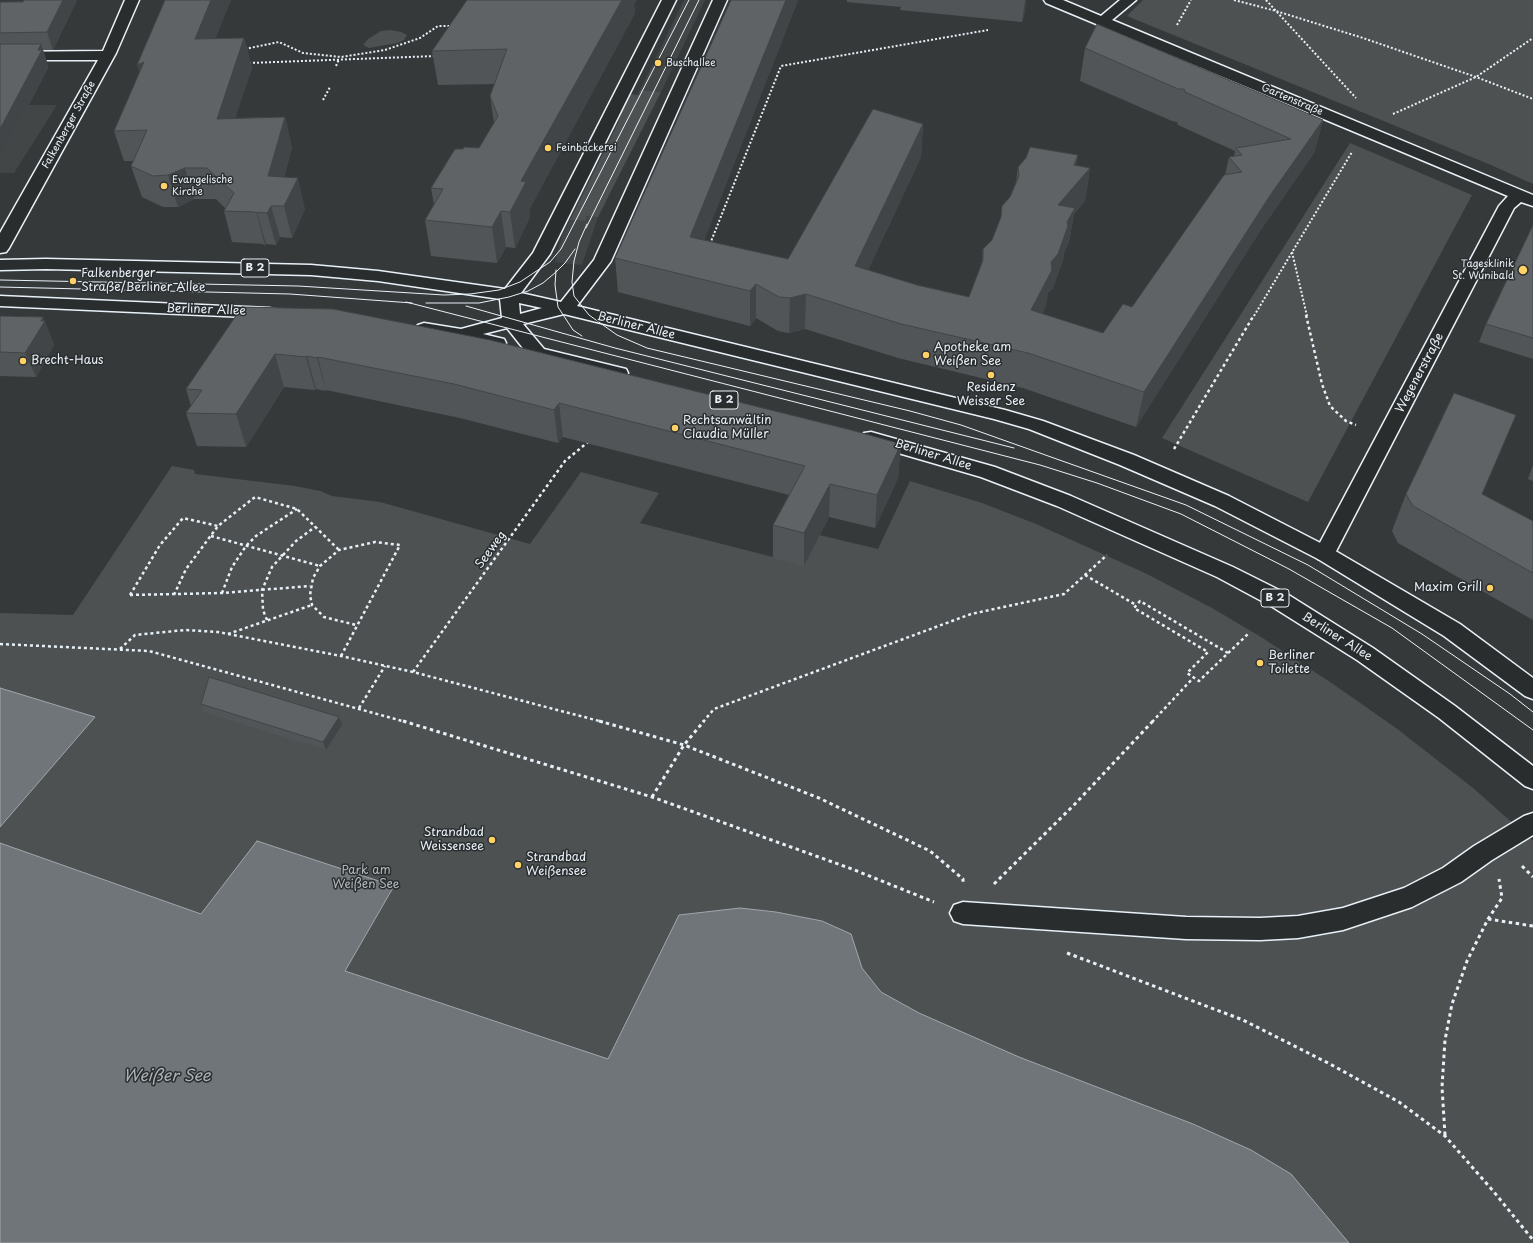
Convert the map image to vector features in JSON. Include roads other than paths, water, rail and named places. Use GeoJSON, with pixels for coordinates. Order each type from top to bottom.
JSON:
{"type":"FeatureCollection","features":[{"type":"Feature","properties":{"kind":"main road","name":"Falkenberger Straße"},"geometry":{"type":"LineString","coordinates":[[0,248],[84,100],[107,55],[132,0]]}},
{"type":"Feature","properties":{"kind":"main road"},"geometry":{"type":"LineString","coordinates":[[537,353],[512,322],[509,296],[540,254],[668,0]]}},
{"type":"Feature","properties":{"kind":"main road"},"geometry":{"type":"LineString","coordinates":[[460,334],[566,308],[602,261],[720,0]]}},
{"type":"Feature","properties":{"kind":"main road","name":"Gartenstraße"},"geometry":{"type":"LineString","coordinates":[[1051,0],[1526,198]]}},
{"type":"Feature","properties":{"kind":"main road"},"geometry":{"type":"LineString","coordinates":[[1103,21],[1129,0]]}},
{"type":"Feature","properties":{"kind":"main road"},"geometry":{"type":"LineString","coordinates":[[0,56],[107,55]]}},
{"type":"Feature","properties":{"kind":"main road","name":"Wegenerstraße"},"geometry":{"type":"LineString","coordinates":[[1325,554],[1507,206],[1526,198]]}},
{"type":"Feature","properties":{"kind":"main road","name":"Berliner Allee"},"geometry":{"type":"LineString","coordinates":[[0,265],[46,264],[312,270],[378,276],[509,296],[566,308],[1036,425],[1127,460],[1222,501],[1325,554],[1452,630],[1533,690]]}},
{"type":"Feature","properties":{"kind":"main road","name":"Berliner Allee"},"geometry":{"type":"LineString","coordinates":[[0,301],[285,314]]}},
{"type":"Feature","properties":{"kind":"main road"},"geometry":{"type":"LineString","coordinates":[[407,327],[460,334],[639,378]]}},
{"type":"Feature","properties":{"kind":"main road","name":"Berliner Allee"},"geometry":{"type":"LineString","coordinates":[[855,433],[901,445],[988,472],[1064,501],[1225,572],[1279,600],[1365,654],[1447,712],[1533,779]]}},
{"type":"Feature","properties":{"kind":"main road"},"geometry":{"type":"LineString","coordinates":[[964,913],[1186,928],[1260,929],[1298,927],[1343,919],[1412,896],[1452,875],[1484,853],[1533,823]]}},
{"type":"Feature","properties":{"kind":"water"},"geometry":{"type":"Polygon","coordinates":[[[0,688],[95,717],[0,827],[0,688]]]}},
{"type":"Feature","properties":{"kind":"water","name":"Weißer See"},"geometry":{"type":"Polygon","coordinates":[[[257,841],[394,886],[345,971],[608,1059],[679,915],[740,908],[776,912],[822,921],[851,934],[862,968],[881,992],[919,1013],[1019,1057],[1193,1124],[1251,1150],[1291,1174],[1349,1243],[0,1243],[0,843],[201,914],[257,841]]]}},
{"type":"Feature","properties":{"kind":"tram line"},"geometry":{"type":"LineString","coordinates":[[0,280],[298,286],[444,295],[470,294],[499,290],[520,282],[550,262],[561,249],[689,0]]}},
{"type":"Feature","properties":{"kind":"tram line"},"geometry":{"type":"LineString","coordinates":[[586,228],[699,0]]}},
{"type":"Feature","properties":{"kind":"tram line"},"geometry":{"type":"LineString","coordinates":[[587,224],[579,242],[574,261],[572,282],[574,296],[589,315],[617,335],[647,348],[910,411],[961,425],[1186,505],[1308,565],[1422,634],[1510,694],[1533,712]]}},
{"type":"Feature","properties":{"kind":"tram line"},"geometry":{"type":"LineString","coordinates":[[556,272],[565,263],[575,249]]}},
{"type":"Feature","properties":{"kind":"tram line"},"geometry":{"type":"LineString","coordinates":[[426,303],[479,303],[509,297],[528,291],[543,283],[556,272]]}},
{"type":"Feature","properties":{"kind":"tram line"},"geometry":{"type":"LineString","coordinates":[[556,272],[555,285],[558,307],[573,330],[582,336]]}},
{"type":"Feature","properties":{"kind":"tram line"},"geometry":{"type":"LineString","coordinates":[[0,287],[290,294],[409,303]]}},
{"type":"Feature","properties":{"kind":"tram line"},"geometry":{"type":"LineString","coordinates":[[409,303],[1040,465],[1097,483],[1181,514],[1289,569],[1392,628],[1533,730]]}},
{"type":"Feature","properties":{"kind":"tram line"},"geometry":{"type":"LineString","coordinates":[[466,306],[615,348],[1014,448]]}},
{"type":"Feature","properties":{"kind":"place","name":"Buschallee"},"geometry":{"type":"Point","coordinates":[658,63]}},
{"type":"Feature","properties":{"kind":"place","name":"Feinbäckerei"},"geometry":{"type":"Point","coordinates":[548,148]}},
{"type":"Feature","properties":{"kind":"place","name":"Evangelische Kirche"},"geometry":{"type":"Point","coordinates":[164,186]}},
{"type":"Feature","properties":{"kind":"place","name":"Tagesklinik St. Wunibald"},"geometry":{"type":"Point","coordinates":[1523,270]}},
{"type":"Feature","properties":{"kind":"place","name":"Falkenberger Straße/Berliner Allee"},"geometry":{"type":"Point","coordinates":[73,281]}},
{"type":"Feature","properties":{"kind":"place","name":"Apotheke am Weißen See"},"geometry":{"type":"Point","coordinates":[926,355]}},
{"type":"Feature","properties":{"kind":"place","name":"Brecht-Haus"},"geometry":{"type":"Point","coordinates":[23,361]}},
{"type":"Feature","properties":{"kind":"place","name":"Residenz Weisser See"},"geometry":{"type":"Point","coordinates":[991,375]}},
{"type":"Feature","properties":{"kind":"place","name":"Rechtsanwältin Claudia Müller"},"geometry":{"type":"Point","coordinates":[675,428]}},
{"type":"Feature","properties":{"kind":"place","name":"Maxim Grill"},"geometry":{"type":"Point","coordinates":[1490,588]}},
{"type":"Feature","properties":{"kind":"place","name":"Berliner Toilette"},"geometry":{"type":"Point","coordinates":[1260,663]}},
{"type":"Feature","properties":{"kind":"place","name":"Strandbad Weissensee"},"geometry":{"type":"Point","coordinates":[492,840]}},
{"type":"Feature","properties":{"kind":"place","name":"Strandbad Weißensee"},"geometry":{"type":"Point","coordinates":[518,865]}},
{"type":"Feature","properties":{"kind":"park label","name":"Park am Weißen See"},"geometry":{"type":"Point","coordinates":[366,878]}}]}
